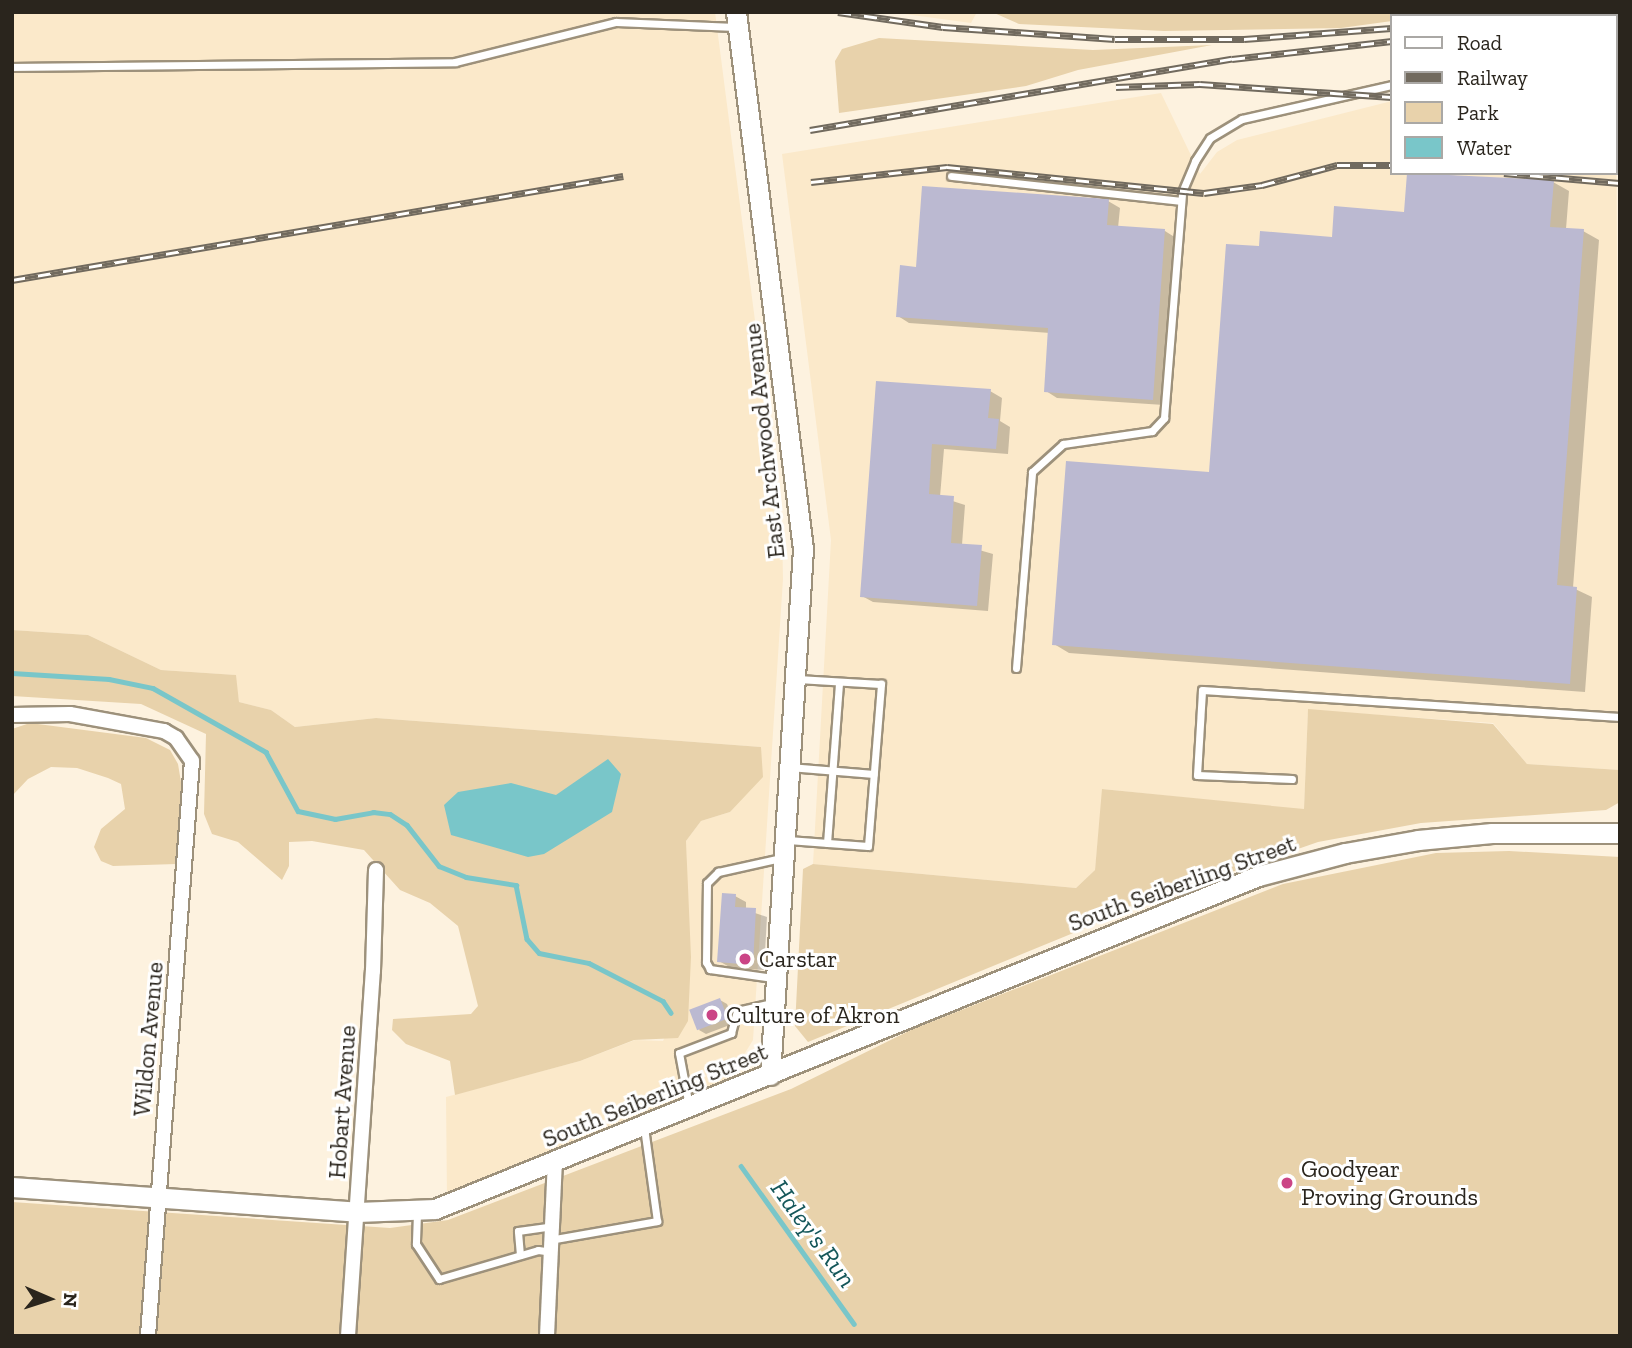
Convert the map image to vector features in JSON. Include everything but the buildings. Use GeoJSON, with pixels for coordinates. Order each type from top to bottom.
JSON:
{"type":"FeatureCollection","features":[{"type":"Feature","properties":{"kind":"main road","name":"East Archwood Avenue"},"geometry":{"type":"LineString","coordinates":[[737,20],[801,524],[803,573],[771,1003],[769,1075]]}},
{"type":"Feature","properties":{"kind":"main road","name":"South Seiberling Street"},"geometry":{"type":"LineString","coordinates":[[12,1187],[358,1212],[416,1213],[447,1206],[555,1163],[1208,894],[1307,861],[1455,836],[1620,833]]}},
{"type":"Feature","properties":{"kind":"street","name":"Wildon Avenue"},"geometry":{"type":"LineString","coordinates":[[12,715],[106,719],[164,731],[184,749],[192,777],[148,1336]]}},
{"type":"Feature","properties":{"kind":"street","name":"Hobart Avenue"},"geometry":{"type":"LineString","coordinates":[[348,1336],[358,1212],[376,870]]}},
{"type":"Feature","properties":{"kind":"street"},"geometry":{"type":"LineString","coordinates":[[547,1336],[555,1239],[555,1163]]}},
{"type":"Feature","properties":{"kind":"lane"},"geometry":{"type":"LineString","coordinates":[[12,67],[455,62],[615,22],[737,20]]}},
{"type":"Feature","properties":{"kind":"lane"},"geometry":{"type":"LineString","coordinates":[[1016,668],[1032,472],[1063,444],[1152,431],[1164,418],[1181,201],[1195,161],[1210,138],[1242,119],[1390,85]]}},
{"type":"Feature","properties":{"kind":"lane"},"geometry":{"type":"LineString","coordinates":[[951,176],[1181,201]]}},
{"type":"Feature","properties":{"kind":"lane"},"geometry":{"type":"LineString","coordinates":[[773,978],[710,969],[706,962],[707,883],[718,872],[783,849],[827,843],[868,846],[881,684],[795,679]]}},
{"type":"Feature","properties":{"kind":"lane"},"geometry":{"type":"LineString","coordinates":[[827,843],[839,682]]}},
{"type":"Feature","properties":{"kind":"lane"},"geometry":{"type":"LineString","coordinates":[[1292,779],[1197,775],[1202,690],[1620,717]]}},
{"type":"Feature","properties":{"kind":"lane"},"geometry":{"type":"LineString","coordinates":[[789,767],[874,774]]}},
{"type":"Feature","properties":{"kind":"lane"},"geometry":{"type":"LineString","coordinates":[[690,1107],[679,1053],[731,1033],[737,1012],[771,1003]]}},
{"type":"Feature","properties":{"kind":"lane"},"geometry":{"type":"LineString","coordinates":[[520,1255],[518,1231],[555,1239],[657,1221],[644,1126]]}},
{"type":"Feature","properties":{"kind":"lane"},"geometry":{"type":"LineString","coordinates":[[416,1213],[416,1244],[439,1279],[538,1250],[555,1239]]}},
{"type":"Feature","properties":{"kind":"shaded area"},"geometry":{"type":"Polygon","coordinates":[[[12,12],[715,12],[782,529],[783,579],[753,1040],[726,1084],[447,1199],[446,1097],[580,1061],[635,1040],[663,1041],[689,987],[686,841],[701,821],[730,812],[761,747],[376,718],[295,727],[271,710],[239,702],[235,675],[161,670],[88,635],[12,630],[12,12]]]}},
{"type":"Feature","properties":{"kind":"shaded area"},"geometry":{"type":"Polygon","coordinates":[[[890,12],[977,12],[971,23],[890,12]]]}},
{"type":"Feature","properties":{"kind":"shaded area"},"geometry":{"type":"Polygon","coordinates":[[[1161,93],[1200,174],[1217,152],[1237,140],[1390,102],[1390,175],[1617,175],[1620,770],[1527,764],[1493,723],[1308,710],[1304,810],[1103,789],[1095,870],[1076,888],[813,864],[831,540],[782,154],[1161,93]]]}},
{"type":"Feature","properties":{"kind":"green space"},"geometry":{"type":"Polygon","coordinates":[[[992,12],[1475,12],[1390,14],[1390,21],[1341,28],[1164,31],[1019,24],[992,12]]]}},
{"type":"Feature","properties":{"kind":"green space"},"geometry":{"type":"Polygon","coordinates":[[[879,38],[1093,50],[1212,45],[1078,70],[1026,86],[839,113],[835,61],[842,49],[879,38]]]}},
{"type":"Feature","properties":{"kind":"green space"},"geometry":{"type":"Polygon","coordinates":[[[12,630],[88,635],[161,670],[236,675],[239,702],[271,710],[295,727],[376,718],[761,747],[763,777],[730,812],[701,821],[686,841],[691,957],[688,1021],[678,1038],[634,1040],[580,1061],[455,1095],[450,1061],[406,1044],[392,1030],[393,1019],[471,1014],[478,1006],[458,926],[430,903],[400,890],[364,850],[312,841],[289,842],[289,866],[282,880],[238,842],[212,834],[204,814],[206,734],[141,704],[12,696],[12,630]]]}},
{"type":"Feature","properties":{"kind":"green space"},"geometry":{"type":"Polygon","coordinates":[[[1308,709],[1493,724],[1527,764],[1620,770],[1620,802],[1606,810],[1421,823],[1318,842],[1171,893],[808,1042],[795,1026],[803,869],[813,864],[1076,888],[1095,870],[1102,789],[1304,809],[1308,709]]]}},
{"type":"Feature","properties":{"kind":"green space"},"geometry":{"type":"Polygon","coordinates":[[[30,723],[146,738],[170,750],[178,764],[182,788],[176,864],[113,866],[101,861],[94,847],[101,829],[125,809],[121,784],[108,778],[77,768],[51,767],[28,779],[12,796],[12,729],[30,723]]]}},
{"type":"Feature","properties":{"kind":"green space"},"geometry":{"type":"Polygon","coordinates":[[[1509,851],[1620,857],[1620,1336],[12,1336],[12,1202],[390,1228],[448,1220],[791,1089],[913,1029],[1283,884],[1436,853],[1509,851]]]}},
{"type":"Feature","properties":{"kind":"water"},"geometry":{"type":"Polygon","coordinates":[[[608,759],[621,774],[612,812],[544,854],[528,857],[451,835],[444,805],[458,792],[511,783],[556,795],[608,759]]]}},
{"type":"Feature","properties":{"kind":"waterway","name":"Haley's Run"},"geometry":{"type":"LineString","coordinates":[[12,673],[109,679],[153,688],[266,752],[298,811],[335,819],[373,812],[390,814],[407,825],[439,866],[466,877],[516,885],[527,939],[539,953],[589,963],[663,1001],[671,1013]]}},
{"type":"Feature","properties":{"kind":"waterway","name":"Haley's Run"},"geometry":{"type":"LineString","coordinates":[[741,1166],[854,1324]]}},
{"type":"Feature","properties":{"kind":"railway"},"geometry":{"type":"LineString","coordinates":[[838,12],[943,27],[1115,39],[1244,39],[1390,28]]}},
{"type":"Feature","properties":{"kind":"railway"},"geometry":{"type":"LineString","coordinates":[[1498,14],[1510,12]]}},
{"type":"Feature","properties":{"kind":"railway"},"geometry":{"type":"LineString","coordinates":[[1526,14],[1532,12]]}},
{"type":"Feature","properties":{"kind":"railway"},"geometry":{"type":"LineString","coordinates":[[810,130],[1232,59],[1390,41]]}},
{"type":"Feature","properties":{"kind":"railway"},"geometry":{"type":"LineString","coordinates":[[1116,87],[1200,84],[1390,97]]}},
{"type":"Feature","properties":{"kind":"railway"},"geometry":{"type":"LineString","coordinates":[[811,182],[947,167],[1204,193],[1262,185],[1337,165],[1390,165]]}},
{"type":"Feature","properties":{"kind":"railway"},"geometry":{"type":"LineString","coordinates":[[1527,175],[1620,183]]}},
{"type":"Feature","properties":{"kind":"railway"},"geometry":{"type":"LineString","coordinates":[[12,280],[623,176]]}},
{"type":"Feature","properties":{"kind":"place","name":"Carstar"},"geometry":{"type":"Point","coordinates":[745,959]}},
{"type":"Feature","properties":{"kind":"place","name":"Culture of Akron"},"geometry":{"type":"Point","coordinates":[712,1015]}},
{"type":"Feature","properties":{"kind":"place","name":"Goodyear Proving Grounds"},"geometry":{"type":"Point","coordinates":[1287,1183]}}]}
